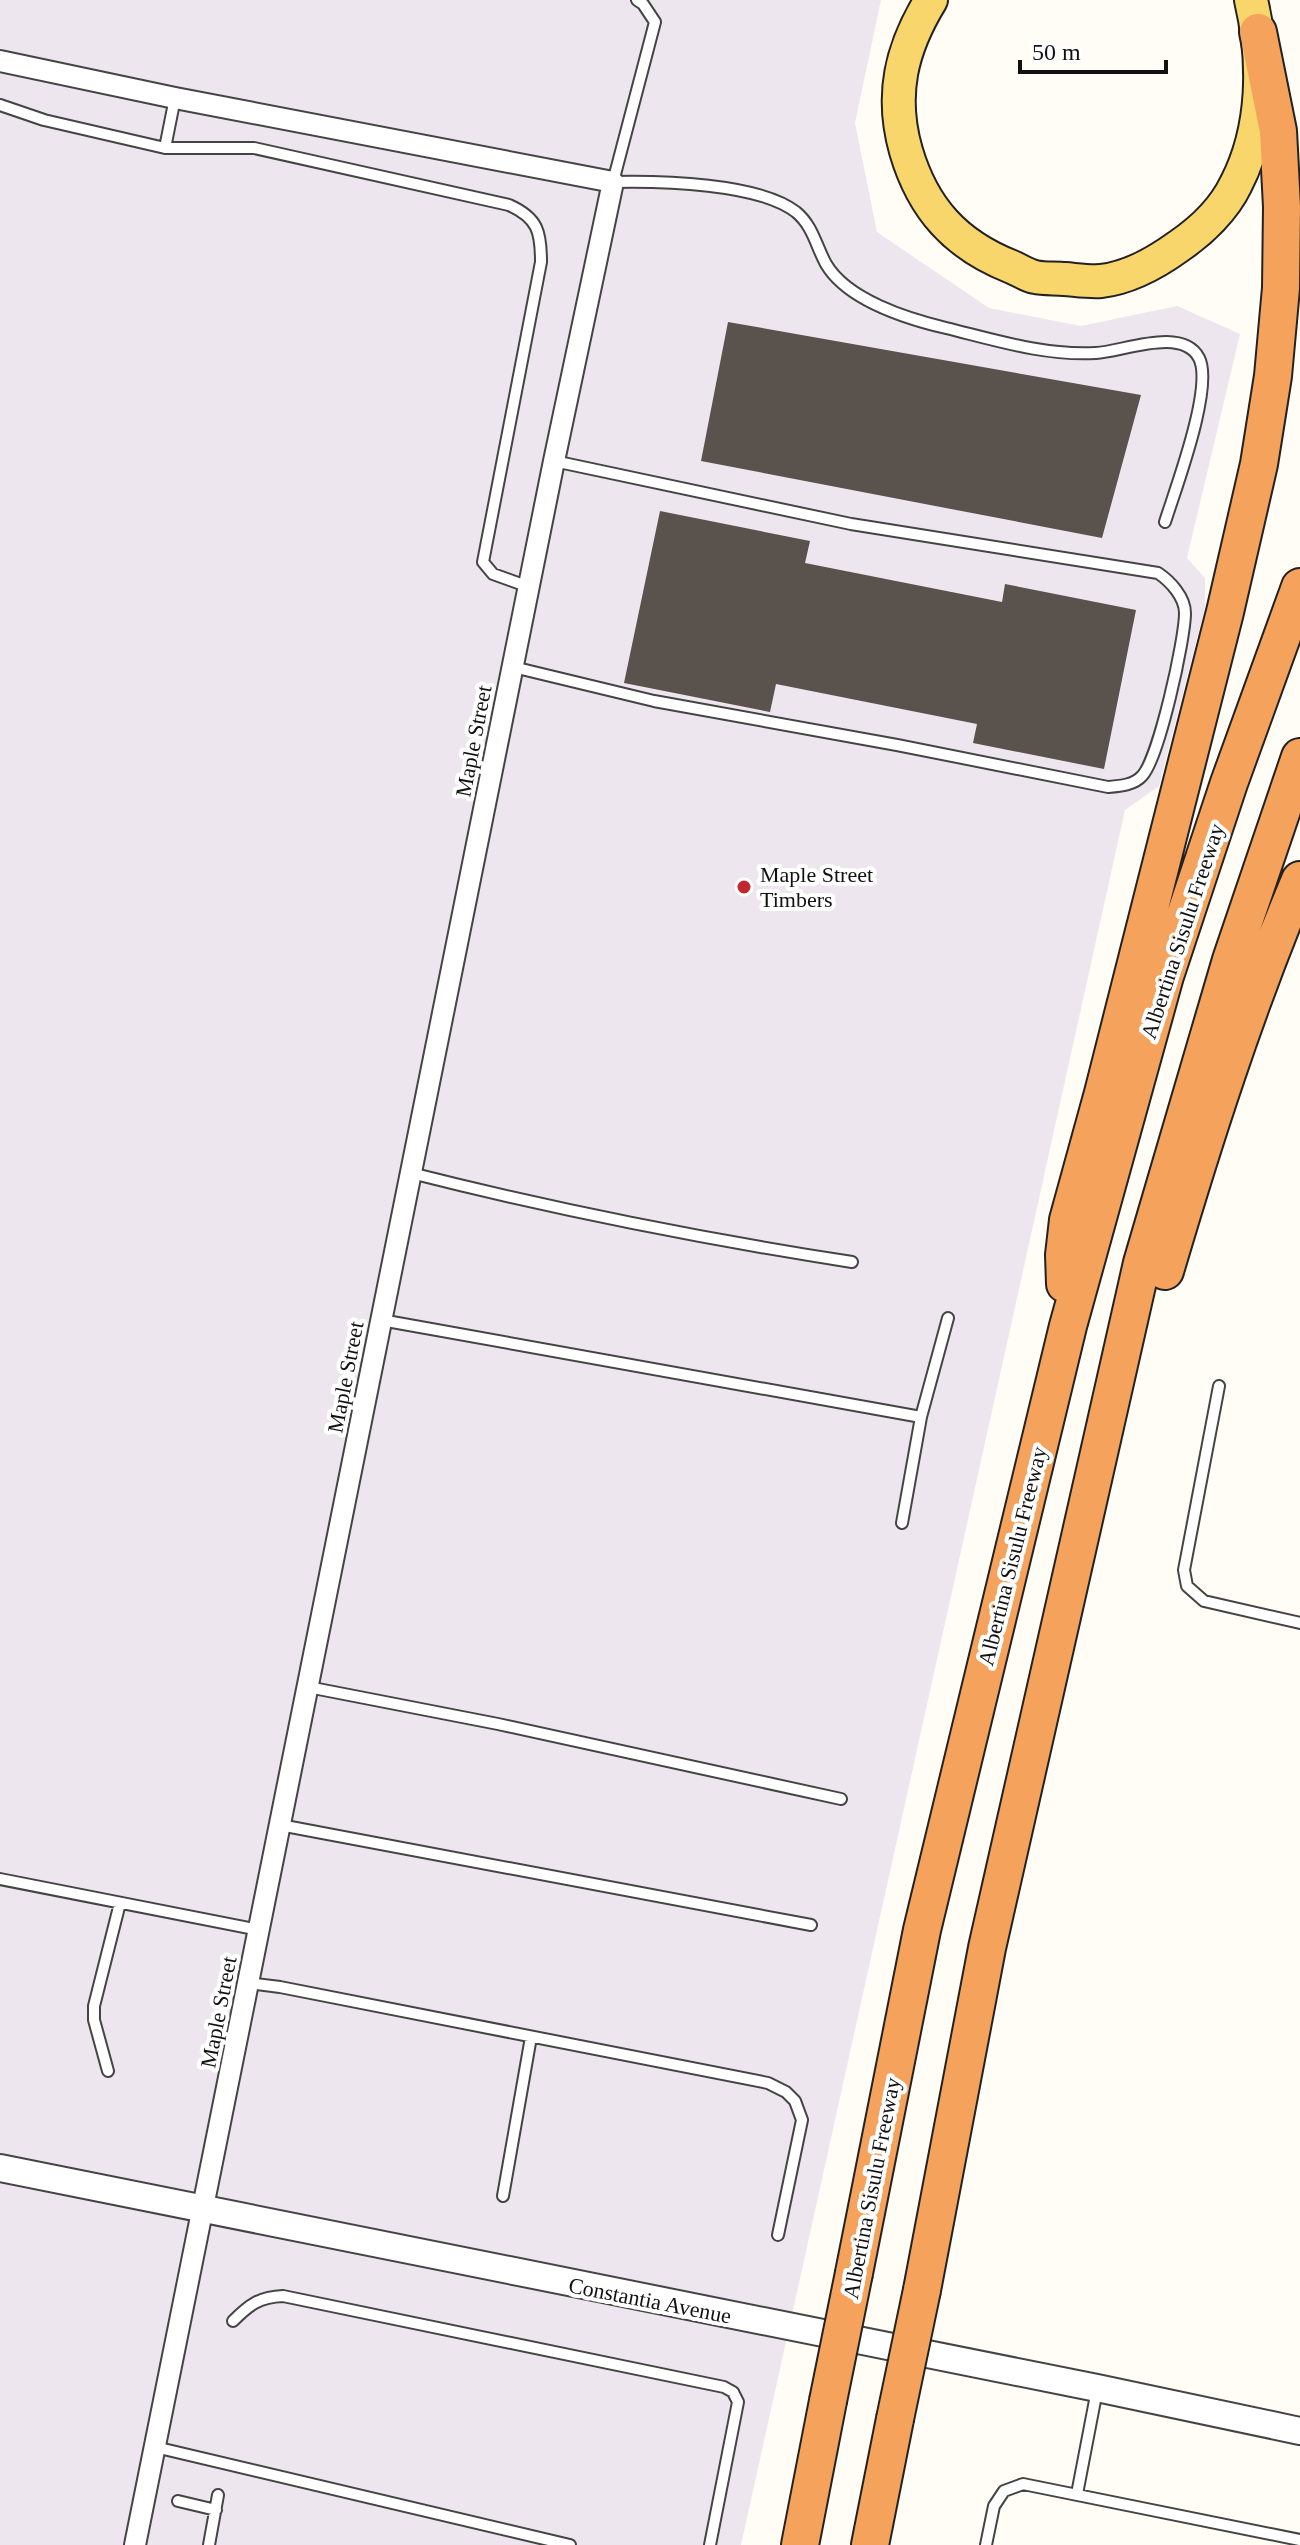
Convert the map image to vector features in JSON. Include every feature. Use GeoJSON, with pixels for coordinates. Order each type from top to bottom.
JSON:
{"type":"FeatureCollection","features":[{"type":"Feature","properties":{"kind":"highway"},"geometry":{"type":"LineString","coordinates":[[1068,1326],[1064,1255],[1068,1220],[1225,612],[1259,464],[1273,376],[1281,288],[1282,207],[1278,131],[1255,16]]}},
{"type":"Feature","properties":{"kind":"highway","name":"Albertina Sisulu Freeway"},"geometry":{"type":"LineString","coordinates":[[800,2545],[922,1930],[1068,1326],[1165,976],[1229,783],[1300,587]]}},
{"type":"Feature","properties":{"kind":"highway"},"geometry":{"type":"LineString","coordinates":[[870,2545],[987,1948],[1142,1263],[1231,960],[1300,757]]}},
{"type":"Feature","properties":{"kind":"highway"},"geometry":{"type":"LineString","coordinates":[[1117,1374],[1139,1338],[1162,1281],[1238,1038],[1300,880]]}},
{"type":"Feature","properties":{"kind":"main road"},"geometry":{"type":"LineString","coordinates":[[931,0],[908,43],[898,113],[911,167],[929,204],[952,231],[975,250],[1035,277],[1102,281],[1132,272],[1167,255],[1193,236],[1218,211],[1235,186],[1249,155],[1259,113],[1255,16]]}},
{"type":"Feature","properties":{"kind":"street"},"geometry":{"type":"LineString","coordinates":[[0,61],[175,98],[613,182]]}},
{"type":"Feature","properties":{"kind":"street","name":"Maple Street"},"geometry":{"type":"LineString","coordinates":[[135,2545],[603,218],[613,182]]}},
{"type":"Feature","properties":{"kind":"street","name":"Constantia Avenue"},"geometry":{"type":"LineString","coordinates":[[0,2168],[1300,2431]]}},
{"type":"Feature","properties":{"kind":"lane"},"geometry":{"type":"LineString","coordinates":[[637,0],[655,22],[613,182],[651,181],[702,186],[776,201],[795,211],[806,222],[837,280],[856,293],[911,320],[1039,350],[1094,354],[1152,342],[1185,346],[1198,357],[1203,378],[1194,429],[1165,522]]}},
{"type":"Feature","properties":{"kind":"lane"},"geometry":{"type":"LineString","coordinates":[[165,148],[175,98]]}},
{"type":"Feature","properties":{"kind":"lane"},"geometry":{"type":"LineString","coordinates":[[0,105],[44,120],[165,148],[254,148],[476,196],[509,205],[529,216],[541,240],[541,262],[483,562],[493,574],[529,587]]}},
{"type":"Feature","properties":{"kind":"lane"},"geometry":{"type":"LineString","coordinates":[[513,667],[654,701],[1108,787],[1131,783],[1142,776],[1155,752],[1169,700],[1185,610],[1169,581],[1158,573],[851,524],[554,461]]}},
{"type":"Feature","properties":{"kind":"lane"},"geometry":{"type":"LineString","coordinates":[[411,1173],[507,1198],[726,1242],[852,1262]]}},
{"type":"Feature","properties":{"kind":"lane"},"geometry":{"type":"LineString","coordinates":[[902,1523],[921,1417],[948,1318]]}},
{"type":"Feature","properties":{"kind":"lane"},"geometry":{"type":"LineString","coordinates":[[381,1320],[921,1417]]}},
{"type":"Feature","properties":{"kind":"lane"},"geometry":{"type":"LineString","coordinates":[[1219,1386],[1184,1570],[1187,1586],[1204,1601],[1300,1623]]}},
{"type":"Feature","properties":{"kind":"lane"},"geometry":{"type":"LineString","coordinates":[[308,1687],[482,1721],[841,1799]]}},
{"type":"Feature","properties":{"kind":"lane"},"geometry":{"type":"LineString","coordinates":[[280,1825],[811,1925]]}},
{"type":"Feature","properties":{"kind":"lane"},"geometry":{"type":"LineString","coordinates":[[0,1879],[259,1930]]}},
{"type":"Feature","properties":{"kind":"lane"},"geometry":{"type":"LineString","coordinates":[[108,2071],[94,2020],[94,2006],[120,1903]]}},
{"type":"Feature","properties":{"kind":"lane"},"geometry":{"type":"LineString","coordinates":[[248,1983],[768,2083],[786,2092],[795,2101],[802,2120],[778,2235]]}},
{"type":"Feature","properties":{"kind":"lane"},"geometry":{"type":"LineString","coordinates":[[503,2196],[531,2037]]}},
{"type":"Feature","properties":{"kind":"lane"},"geometry":{"type":"LineString","coordinates":[[233,2321],[251,2303],[266,2297],[283,2296],[724,2387],[733,2392],[738,2402],[710,2545]]}},
{"type":"Feature","properties":{"kind":"lane"},"geometry":{"type":"LineString","coordinates":[[1077,2494],[1097,2388]]}},
{"type":"Feature","properties":{"kind":"lane"},"geometry":{"type":"LineString","coordinates":[[155,2447],[570,2545]]}},
{"type":"Feature","properties":{"kind":"lane"},"geometry":{"type":"LineString","coordinates":[[986,2545],[994,2506],[1004,2491],[1023,2484],[1300,2540]]}},
{"type":"Feature","properties":{"kind":"lane"},"geometry":{"type":"LineString","coordinates":[[209,2545],[218,2495]]}},
{"type":"Feature","properties":{"kind":"lane"},"geometry":{"type":"LineString","coordinates":[[178,2501],[216,2510]]}},
{"type":"Feature","properties":{"kind":"shaded area"},"geometry":{"type":"Polygon","coordinates":[[[0,0],[881,0],[855,123],[877,232],[989,308],[1081,326],[1177,306],[1240,334],[1187,558],[1205,578],[1205,607],[1159,786],[1125,810],[741,2545],[0,2545],[0,0]]]}},
{"type":"Feature","properties":{"kind":"building"},"geometry":{"type":"Polygon","coordinates":[[[728,322],[1141,395],[1102,538],[701,461],[728,322]]]}},
{"type":"Feature","properties":{"kind":"building"},"geometry":{"type":"Polygon","coordinates":[[[660,511],[810,541],[805,563],[1002,602],[1005,584],[1136,610],[1104,769],[973,743],[977,724],[776,684],[770,712],[624,683],[660,511]]]}},
{"type":"Feature","properties":{"kind":"place","name":"Maple Street Timbers"},"geometry":{"type":"Point","coordinates":[744,887]}}]}
